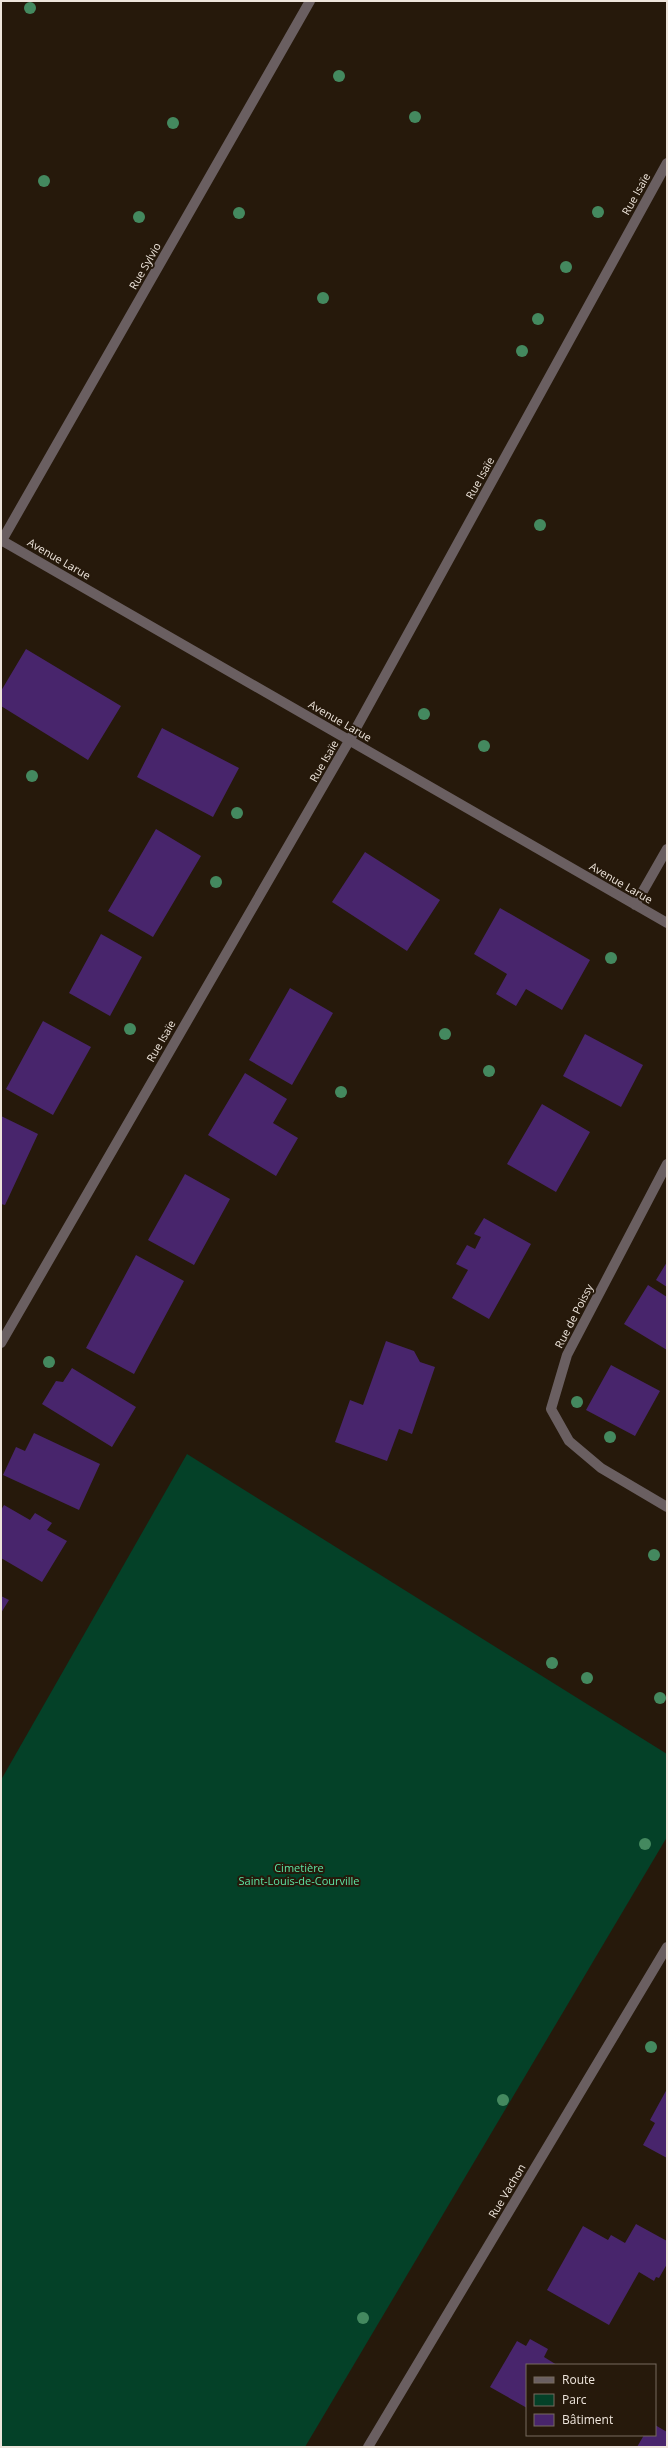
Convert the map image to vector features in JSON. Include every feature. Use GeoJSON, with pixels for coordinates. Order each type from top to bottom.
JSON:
{"type":"FeatureCollection","features":[{"type":"Feature","properties":{"kind":"street","name":"Rue Sylvio"},"geometry":{"type":"LineString","coordinates":[[1,541],[310,1]]}},
{"type":"Feature","properties":{"kind":"street","name":"Rue Isaïe"},"geometry":{"type":"LineString","coordinates":[[1,1343],[349,741],[667,163]]}},
{"type":"Feature","properties":{"kind":"street","name":"Avenue Larue"},"geometry":{"type":"LineString","coordinates":[[1,541],[667,923]]}},
{"type":"Feature","properties":{"kind":"street"},"geometry":{"type":"LineString","coordinates":[[635,904],[667,849]]}},
{"type":"Feature","properties":{"kind":"street","name":"Rue de Poissy"},"geometry":{"type":"LineString","coordinates":[[667,1164],[567,1355],[551,1409],[569,1441],[579,1450],[601,1468],[667,1507]]}},
{"type":"Feature","properties":{"kind":"street","name":"Rue Vachon"},"geometry":{"type":"LineString","coordinates":[[368,2447],[667,1947]]}},
{"type":"Feature","properties":{"kind":"green space","name":"Cimetière Saint-Louis-de-Courville"},"geometry":{"type":"Polygon","coordinates":[[[187,1454],[667,1754],[667,1837],[305,2447],[1,2447],[1,1780],[187,1454]]]}},
{"type":"Feature","properties":{"kind":"building"},"geometry":{"type":"Polygon","coordinates":[[[26,649],[121,706],[88,760],[1,706],[1,691],[26,649]]]}},
{"type":"Feature","properties":{"kind":"building"},"geometry":{"type":"Polygon","coordinates":[[[162,728],[239,768],[213,817],[137,777],[162,728]]]}},
{"type":"Feature","properties":{"kind":"building"},"geometry":{"type":"Polygon","coordinates":[[[156,829],[201,856],[153,937],[108,911],[156,829]]]}},
{"type":"Feature","properties":{"kind":"building"},"geometry":{"type":"Polygon","coordinates":[[[365,852],[440,900],[407,951],[332,902],[365,852]]]}},
{"type":"Feature","properties":{"kind":"building"},"geometry":{"type":"Polygon","coordinates":[[[500,908],[590,960],[562,1010],[526,989],[516,1006],[496,994],[507,974],[474,954],[500,908]]]}},
{"type":"Feature","properties":{"kind":"building"},"geometry":{"type":"Polygon","coordinates":[[[101,934],[142,957],[110,1016],[69,993],[101,934]]]}},
{"type":"Feature","properties":{"kind":"building"},"geometry":{"type":"Polygon","coordinates":[[[290,988],[333,1013],[292,1085],[249,1060],[290,988]]]}},
{"type":"Feature","properties":{"kind":"building"},"geometry":{"type":"Polygon","coordinates":[[[43,1021],[91,1047],[53,1115],[6,1089],[43,1021]]]}},
{"type":"Feature","properties":{"kind":"building"},"geometry":{"type":"Polygon","coordinates":[[[585,1034],[643,1065],[621,1107],[563,1076],[585,1034]]]}},
{"type":"Feature","properties":{"kind":"building"},"geometry":{"type":"Polygon","coordinates":[[[245,1073],[287,1099],[273,1123],[298,1138],[276,1176],[208,1135],[245,1073]]]}},
{"type":"Feature","properties":{"kind":"building"},"geometry":{"type":"Polygon","coordinates":[[[542,1104],[590,1132],[556,1192],[507,1164],[542,1104]]]}},
{"type":"Feature","properties":{"kind":"building"},"geometry":{"type":"Polygon","coordinates":[[[1,1116],[38,1134],[5,1205],[1,1204],[1,1116]]]}},
{"type":"Feature","properties":{"kind":"building"},"geometry":{"type":"Polygon","coordinates":[[[185,1174],[230,1199],[194,1265],[148,1240],[185,1174]]]}},
{"type":"Feature","properties":{"kind":"building"},"geometry":{"type":"Polygon","coordinates":[[[484,1218],[531,1244],[489,1319],[452,1298],[468,1270],[456,1264],[467,1245],[475,1249],[481,1237],[474,1234],[484,1218]]]}},
{"type":"Feature","properties":{"kind":"building"},"geometry":{"type":"Polygon","coordinates":[[[136,1255],[184,1281],[134,1374],[86,1348],[136,1255]]]}},
{"type":"Feature","properties":{"kind":"building"},"geometry":{"type":"Polygon","coordinates":[[[667,1262],[667,1287],[656,1280],[667,1262]]]}},
{"type":"Feature","properties":{"kind":"building"},"geometry":{"type":"Polygon","coordinates":[[[648,1285],[667,1297],[667,1350],[624,1324],[648,1285]]]}},
{"type":"Feature","properties":{"kind":"building"},"geometry":{"type":"Polygon","coordinates":[[[386,1341],[414,1351],[420,1362],[435,1367],[412,1434],[399,1429],[387,1461],[335,1442],[350,1400],[363,1405],[386,1341]]]}},
{"type":"Feature","properties":{"kind":"building"},"geometry":{"type":"Polygon","coordinates":[[[611,1365],[660,1391],[635,1436],[586,1410],[611,1365]]]}},
{"type":"Feature","properties":{"kind":"building"},"geometry":{"type":"Polygon","coordinates":[[[72,1368],[136,1407],[112,1447],[42,1404],[56,1381],[63,1382],[72,1368]]]}},
{"type":"Feature","properties":{"kind":"building"},"geometry":{"type":"Polygon","coordinates":[[[34,1433],[100,1464],[79,1510],[3,1475],[16,1447],[25,1451],[34,1433]]]}},
{"type":"Feature","properties":{"kind":"building"},"geometry":{"type":"Polygon","coordinates":[[[4,1505],[30,1520],[35,1513],[52,1523],[47,1530],[67,1541],[42,1582],[1,1558],[1,1510],[4,1505]]]}},
{"type":"Feature","properties":{"kind":"building"},"geometry":{"type":"Polygon","coordinates":[[[1,1596],[9,1600],[1,1613],[1,1596]]]}},
{"type":"Feature","properties":{"kind":"building"},"geometry":{"type":"Polygon","coordinates":[[[667,2089],[667,2158],[643,2145],[655,2123],[650,2120],[667,2089]]]}},
{"type":"Feature","properties":{"kind":"building"},"geometry":{"type":"Polygon","coordinates":[[[636,2224],[667,2241],[667,2264],[659,2278],[656,2277],[654,2281],[639,2272],[609,2325],[547,2290],[583,2226],[608,2240],[611,2235],[625,2243],[636,2224]]]}},
{"type":"Feature","properties":{"kind":"building"},"geometry":{"type":"Polygon","coordinates":[[[530,2339],[548,2349],[544,2357],[555,2364],[526,2364],[526,2407],[490,2387],[517,2341],[526,2346],[530,2339]]]}},
{"type":"Feature","properties":{"kind":"building"},"geometry":{"type":"Polygon","coordinates":[[[656,2426],[667,2432],[667,2447],[637,2447],[643,2436],[656,2436],[656,2426]]]}}]}
